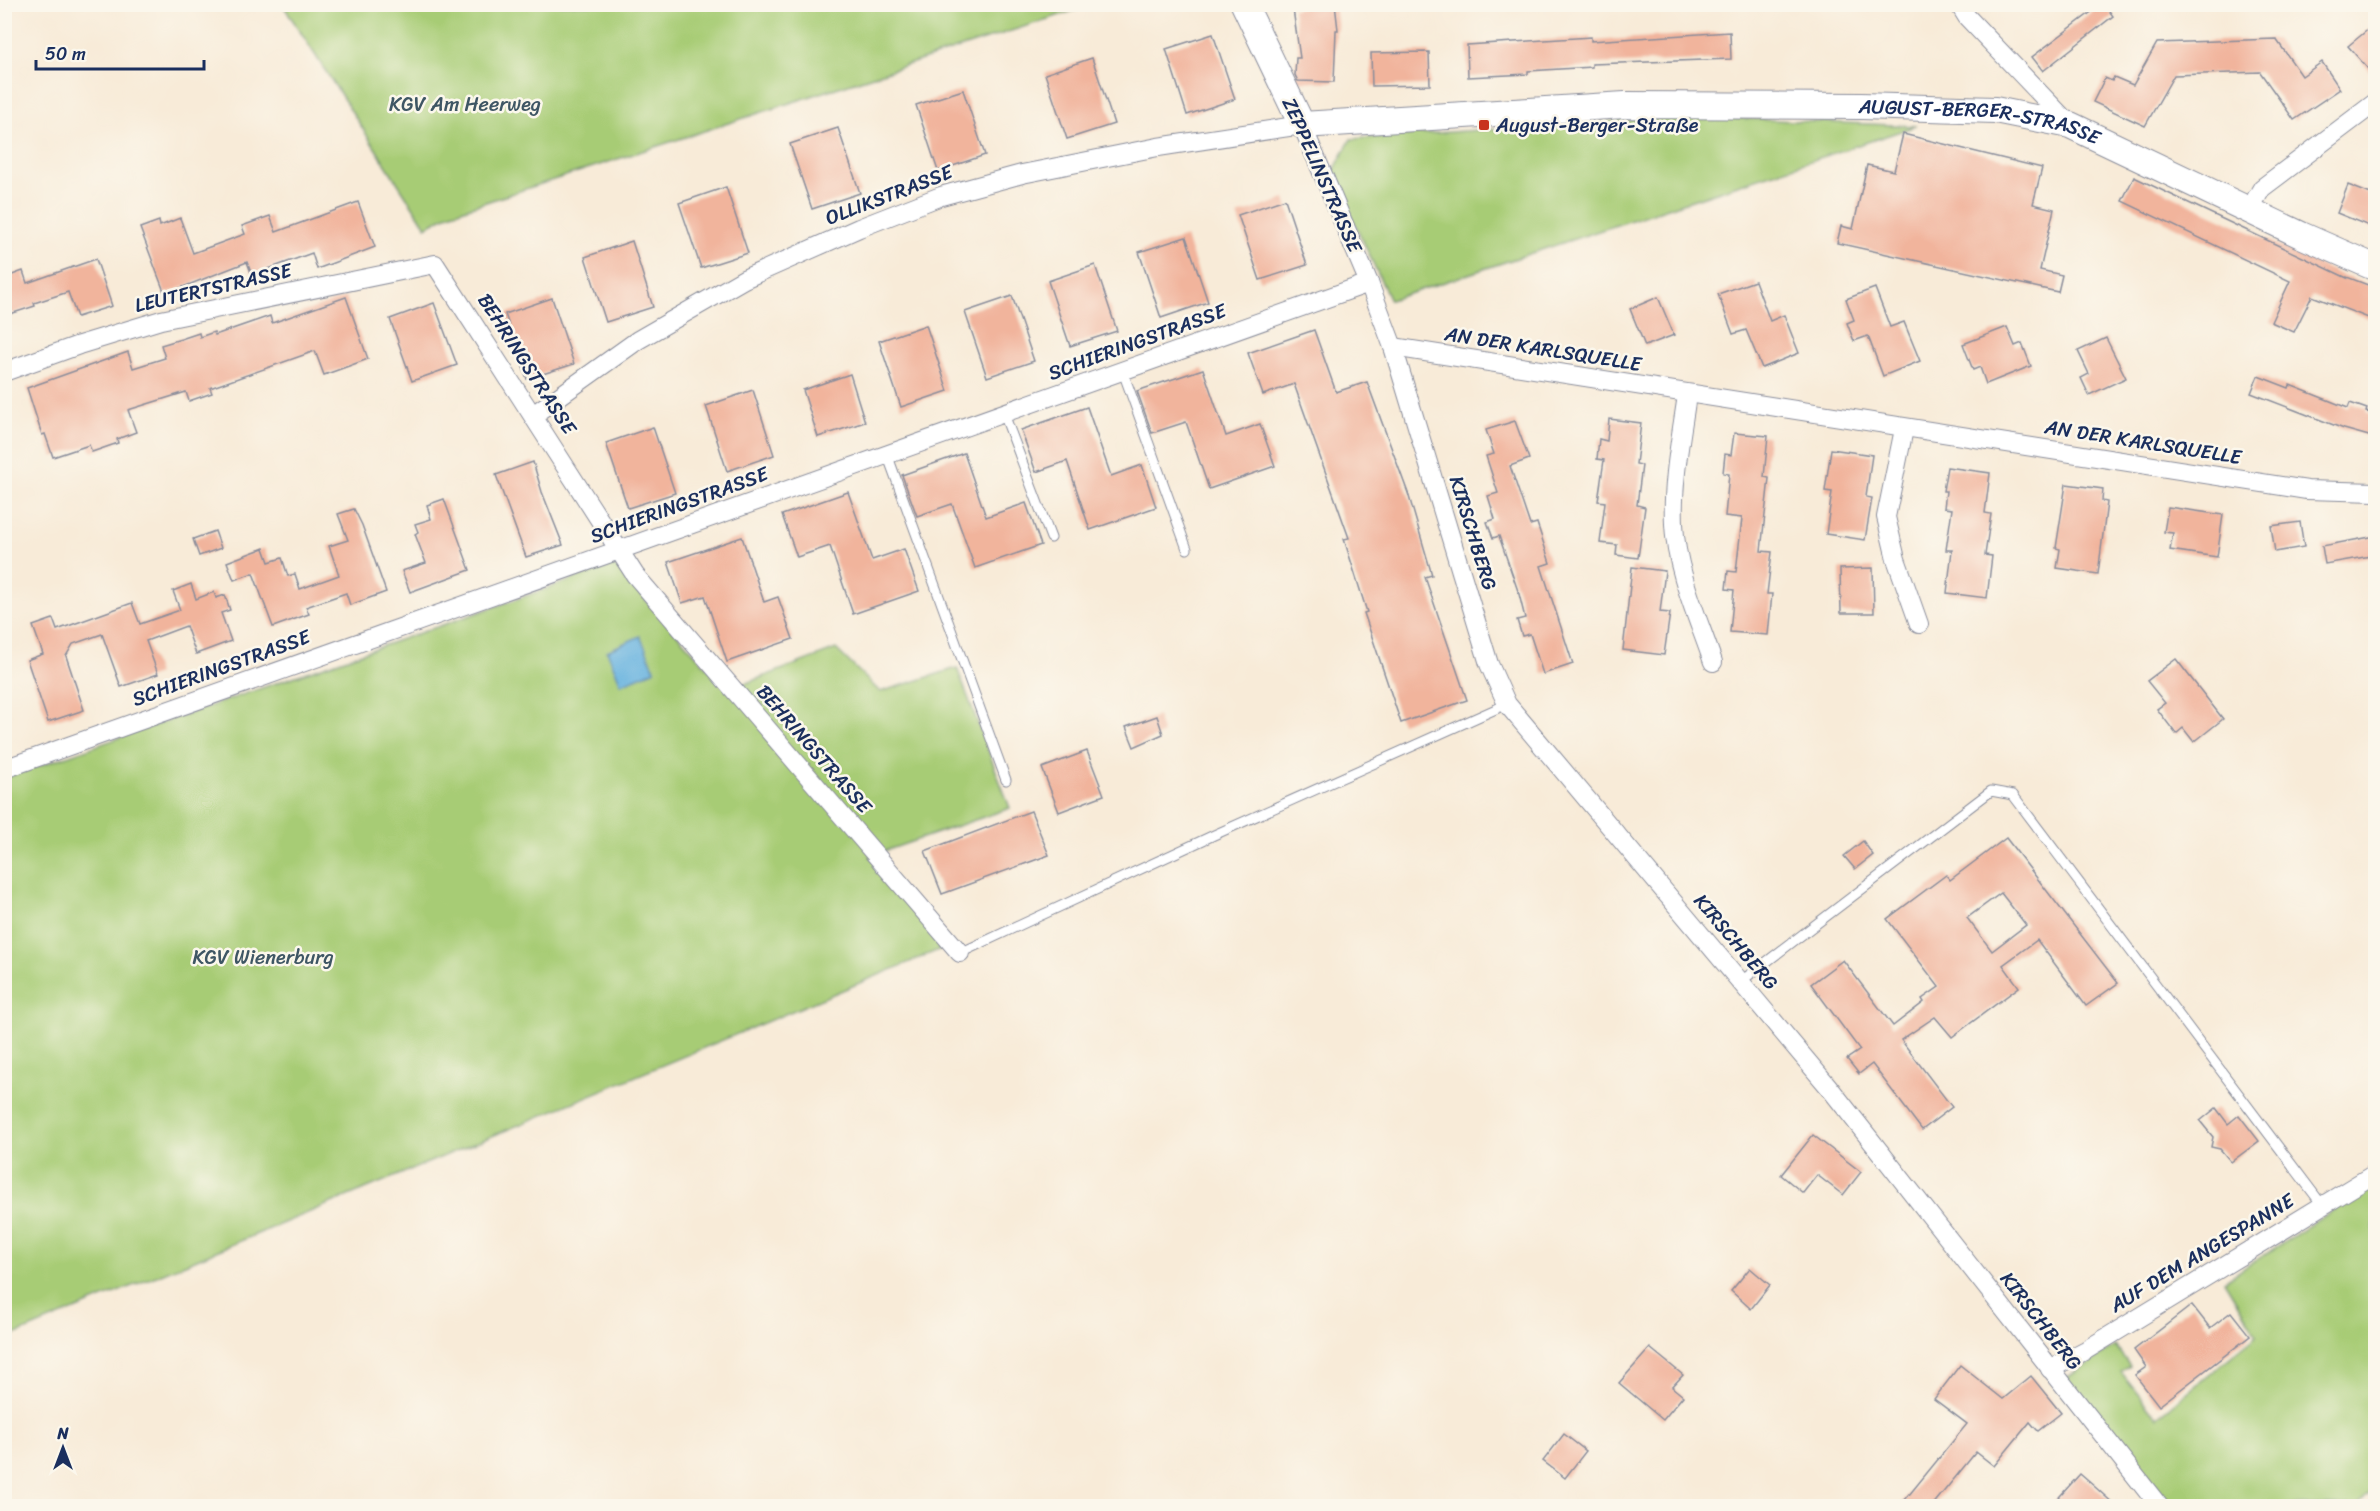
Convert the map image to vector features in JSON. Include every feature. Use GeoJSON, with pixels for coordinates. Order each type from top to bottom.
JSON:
{"type":"FeatureCollection","features":[{"type":"Feature","properties":{"kind":"street","name":"ZEPPELINSTRASSE"},"geometry":{"type":"LineString","coordinates":[[1244,4],[1302,125],[1369,283],[1393,347]]}},
{"type":"Feature","properties":{"kind":"street"},"geometry":{"type":"LineString","coordinates":[[1959,4],[1967,17],[2070,125]]}},
{"type":"Feature","properties":{"kind":"street"},"geometry":{"type":"LineString","coordinates":[[2249,210],[2262,188],[2376,102]]}},
{"type":"Feature","properties":{"kind":"street","name":"AUGUST-BERGER-STRASSE"},"geometry":{"type":"LineString","coordinates":[[1302,125],[1625,105],[1861,106],[1995,110],[2070,125],[2376,268]]}},
{"type":"Feature","properties":{"kind":"street","name":"OLLIKSTRASSE"},"geometry":{"type":"LineString","coordinates":[[533,415],[638,340],[744,279],[859,228],[941,196],[1022,174],[1158,147],[1302,125]]}},
{"type":"Feature","properties":{"kind":"street","name":"BEHRINGSTRASSE"},"geometry":{"type":"LineString","coordinates":[[435,264],[634,575],[960,952]]}},
{"type":"Feature","properties":{"kind":"street","name":"LEUTERTSTRASSE"},"geometry":{"type":"LineString","coordinates":[[4,372],[79,345],[161,320],[435,264]]}},
{"type":"Feature","properties":{"kind":"street","name":"SCHIERINGSTRASSE"},"geometry":{"type":"LineString","coordinates":[[4,769],[1369,283]]}},
{"type":"Feature","properties":{"kind":"street","name":"AN DER KARLSQUELLE"},"geometry":{"type":"LineString","coordinates":[[1393,347],[1904,429],[2307,490],[2376,492]]}},
{"type":"Feature","properties":{"kind":"street","name":"KIRSCHBERG"},"geometry":{"type":"LineString","coordinates":[[1393,347],[1489,664],[1507,704],[1828,1086],[2160,1506]]}},
{"type":"Feature","properties":{"kind":"street"},"geometry":{"type":"LineString","coordinates":[[1687,395],[1676,473],[1674,525],[1682,569],[1713,662]]}},
{"type":"Feature","properties":{"kind":"street"},"geometry":{"type":"LineString","coordinates":[[1904,429],[1886,517],[1896,560],[1919,624]]}},
{"type":"Feature","properties":{"kind":"street","name":"AUF DEM ANGESPANNE"},"geometry":{"type":"LineString","coordinates":[[2050,1369],[2086,1350],[2376,1173]]}},
{"type":"Feature","properties":{"kind":"lane"},"geometry":{"type":"LineString","coordinates":[[1123,372],[1187,549]]}},
{"type":"Feature","properties":{"kind":"lane"},"geometry":{"type":"LineString","coordinates":[[1004,414],[1051,538]]}},
{"type":"Feature","properties":{"kind":"lane"},"geometry":{"type":"LineString","coordinates":[[887,454],[1006,780]]}},
{"type":"Feature","properties":{"kind":"lane"},"geometry":{"type":"LineString","coordinates":[[960,952],[1507,704]]}},
{"type":"Feature","properties":{"kind":"lane"},"geometry":{"type":"LineString","coordinates":[[1740,982],[1991,791],[2013,795],[2323,1206]]}},
{"type":"Feature","properties":{"kind":"green space","name":"KGV Am Heerweg"},"geometry":{"type":"Polygon","coordinates":[[[283,5],[1091,5],[449,214],[426,227],[283,5]]]}},
{"type":"Feature","properties":{"kind":"green space"},"geometry":{"type":"Polygon","coordinates":[[[1680,116],[1916,126],[1390,300],[1332,174],[1351,139],[1680,116]]]}},
{"type":"Feature","properties":{"kind":"green space","name":"KGV Wienerburg"},"geometry":{"type":"Polygon","coordinates":[[[614,565],[728,690],[836,649],[880,692],[957,668],[1010,808],[870,856],[946,947],[5,1339],[4,778],[614,565]]]}},
{"type":"Feature","properties":{"kind":"green space"},"geometry":{"type":"Polygon","coordinates":[[[2375,1183],[2375,1488],[2357,1506],[2172,1506],[2065,1379],[2115,1346],[2130,1366],[2121,1372],[2157,1417],[2257,1335],[2224,1281],[2375,1183]]]}},
{"type":"Feature","properties":{"kind":"water"},"geometry":{"type":"Polygon","coordinates":[[[640,636],[655,670],[621,684],[607,651],[640,636]]]}},
{"type":"Feature","properties":{"kind":"building"},"geometry":{"type":"Polygon","coordinates":[[[1335,4],[1338,30],[1336,30],[1334,82],[1298,81],[1295,75],[1296,58],[1300,58],[1293,9],[1335,4]]]}},
{"type":"Feature","properties":{"kind":"building"},"geometry":{"type":"Polygon","coordinates":[[[2102,4],[2113,16],[2043,71],[2032,57],[2102,4]]]}},
{"type":"Feature","properties":{"kind":"building"},"geometry":{"type":"Polygon","coordinates":[[[2376,23],[2376,78],[2348,46],[2376,23]]]}},
{"type":"Feature","properties":{"kind":"building"},"geometry":{"type":"Polygon","coordinates":[[[1730,32],[1731,59],[1592,64],[1592,67],[1528,71],[1528,74],[1468,77],[1467,45],[1591,37],[1591,41],[1730,32]]]}},
{"type":"Feature","properties":{"kind":"building"},"geometry":{"type":"Polygon","coordinates":[[[1213,34],[1235,99],[1187,115],[1166,49],[1213,34]]]}},
{"type":"Feature","properties":{"kind":"building"},"geometry":{"type":"Polygon","coordinates":[[[2276,39],[2302,76],[2322,62],[2340,89],[2294,120],[2260,72],[2174,75],[2145,126],[2093,102],[2105,78],[2112,81],[2114,77],[2133,85],[2157,43],[2276,39]]]}},
{"type":"Feature","properties":{"kind":"building"},"geometry":{"type":"Polygon","coordinates":[[[1429,52],[1430,85],[1372,86],[1371,53],[1429,52]]]}},
{"type":"Feature","properties":{"kind":"building"},"geometry":{"type":"Polygon","coordinates":[[[1092,58],[1114,124],[1067,139],[1045,74],[1092,58]]]}},
{"type":"Feature","properties":{"kind":"building"},"geometry":{"type":"Polygon","coordinates":[[[963,90],[985,155],[938,171],[916,105],[963,90]]]}},
{"type":"Feature","properties":{"kind":"building"},"geometry":{"type":"Polygon","coordinates":[[[838,128],[860,193],[812,209],[790,144],[838,128]]]}},
{"type":"Feature","properties":{"kind":"building"},"geometry":{"type":"Polygon","coordinates":[[[1903,134],[2042,168],[2033,204],[2054,209],[2040,270],[2062,275],[2058,292],[1837,243],[1841,226],[1853,229],[1867,165],[1894,171],[1903,134]]]}},
{"type":"Feature","properties":{"kind":"building"},"geometry":{"type":"Polygon","coordinates":[[[2134,177],[2347,278],[2376,288],[2376,321],[2312,296],[2294,332],[2271,322],[2290,281],[2122,201],[2134,177]]]}},
{"type":"Feature","properties":{"kind":"building"},"geometry":{"type":"Polygon","coordinates":[[[2348,185],[2376,196],[2376,229],[2337,213],[2348,185]]]}},
{"type":"Feature","properties":{"kind":"building"},"geometry":{"type":"Polygon","coordinates":[[[726,187],[748,253],[701,268],[679,203],[726,187]]]}},
{"type":"Feature","properties":{"kind":"building"},"geometry":{"type":"Polygon","coordinates":[[[1285,199],[1307,265],[1260,280],[1238,215],[1285,199]]]}},
{"type":"Feature","properties":{"kind":"building"},"geometry":{"type":"Polygon","coordinates":[[[358,202],[375,247],[317,269],[312,253],[252,275],[247,262],[165,294],[140,228],[159,221],[160,226],[180,218],[193,253],[245,234],[242,226],[270,216],[276,232],[358,202]]]}},
{"type":"Feature","properties":{"kind":"building"},"geometry":{"type":"Polygon","coordinates":[[[1186,237],[1208,302],[1161,318],[1139,252],[1186,237]]]}},
{"type":"Feature","properties":{"kind":"building"},"geometry":{"type":"Polygon","coordinates":[[[632,241],[653,307],[606,322],[585,257],[632,241]]]}},
{"type":"Feature","properties":{"kind":"building"},"geometry":{"type":"Polygon","coordinates":[[[96,259],[112,306],[77,317],[68,292],[4,316],[4,278],[23,271],[27,283],[96,259]]]}},
{"type":"Feature","properties":{"kind":"building"},"geometry":{"type":"Polygon","coordinates":[[[1095,265],[1117,331],[1070,346],[1048,281],[1095,265]]]}},
{"type":"Feature","properties":{"kind":"building"},"geometry":{"type":"Polygon","coordinates":[[[1755,281],[1770,321],[1784,315],[1799,353],[1762,368],[1746,330],[1733,334],[1718,294],[1755,281]]]}},
{"type":"Feature","properties":{"kind":"building"},"geometry":{"type":"Polygon","coordinates":[[[1875,288],[1890,327],[1904,322],[1920,361],[1883,376],[1868,336],[1854,341],[1847,323],[1854,320],[1846,299],[1875,288]]]}},
{"type":"Feature","properties":{"kind":"building"},"geometry":{"type":"Polygon","coordinates":[[[1012,296],[1034,361],[987,377],[965,312],[1012,296]]]}},
{"type":"Feature","properties":{"kind":"building"},"geometry":{"type":"Polygon","coordinates":[[[346,297],[368,359],[324,375],[315,351],[210,388],[212,393],[189,401],[186,392],[128,410],[136,432],[117,439],[118,443],[92,452],[89,445],[53,457],[45,434],[42,435],[27,388],[128,352],[133,368],[165,358],[161,345],[199,333],[200,337],[214,332],[215,335],[270,316],[272,323],[346,297]]]}},
{"type":"Feature","properties":{"kind":"building"},"geometry":{"type":"Polygon","coordinates":[[[1658,297],[1674,335],[1645,346],[1630,309],[1658,297]]]}},
{"type":"Feature","properties":{"kind":"building"},"geometry":{"type":"Polygon","coordinates":[[[552,298],[574,364],[527,379],[505,314],[552,298]]]}},
{"type":"Feature","properties":{"kind":"building"},"geometry":{"type":"Polygon","coordinates":[[[434,303],[457,365],[412,381],[390,319],[434,303]]]}},
{"type":"Feature","properties":{"kind":"building"},"geometry":{"type":"Polygon","coordinates":[[[926,325],[948,391],[901,407],[879,341],[926,325]]]}},
{"type":"Feature","properties":{"kind":"building"},"geometry":{"type":"Polygon","coordinates":[[[2007,327],[2015,346],[2022,343],[2031,366],[1986,384],[1980,367],[1973,370],[1963,344],[2007,327]]]}},
{"type":"Feature","properties":{"kind":"building"},"geometry":{"type":"Polygon","coordinates":[[[1314,330],[1336,392],[1367,382],[1408,493],[1432,575],[1425,577],[1467,700],[1401,723],[1364,613],[1367,612],[1344,539],[1349,538],[1294,384],[1263,395],[1248,353],[1314,330]]]}},
{"type":"Feature","properties":{"kind":"building"},"geometry":{"type":"Polygon","coordinates":[[[2106,338],[2126,378],[2089,395],[2081,378],[2089,374],[2078,351],[2106,338]]]}},
{"type":"Feature","properties":{"kind":"building"},"geometry":{"type":"Polygon","coordinates":[[[1203,369],[1226,436],[1260,424],[1275,466],[1209,489],[1186,422],[1152,433],[1137,391],[1203,369]]]}},
{"type":"Feature","properties":{"kind":"building"},"geometry":{"type":"Polygon","coordinates":[[[850,374],[865,422],[818,437],[803,390],[850,374]]]}},
{"type":"Feature","properties":{"kind":"building"},"geometry":{"type":"Polygon","coordinates":[[[2258,376],[2289,388],[2290,385],[2348,408],[2350,403],[2367,409],[2366,412],[2376,415],[2376,438],[2344,429],[2251,393],[2258,376]]]}},
{"type":"Feature","properties":{"kind":"building"},"geometry":{"type":"Polygon","coordinates":[[[753,390],[774,455],[727,471],[706,406],[753,390]]]}},
{"type":"Feature","properties":{"kind":"building"},"geometry":{"type":"Polygon","coordinates":[[[1087,407],[1111,476],[1142,465],[1156,507],[1090,530],[1067,461],[1036,472],[1021,430],[1087,407]]]}},
{"type":"Feature","properties":{"kind":"building"},"geometry":{"type":"Polygon","coordinates":[[[1609,419],[1641,423],[1636,464],[1642,465],[1637,505],[1645,507],[1638,558],[1616,555],[1617,545],[1600,543],[1605,502],[1598,501],[1604,460],[1597,459],[1599,439],[1607,441],[1609,419]]]}},
{"type":"Feature","properties":{"kind":"building"},"geometry":{"type":"Polygon","coordinates":[[[1515,421],[1529,459],[1510,466],[1530,525],[1537,523],[1550,563],[1541,566],[1573,664],[1543,674],[1530,634],[1522,636],[1517,620],[1525,618],[1519,594],[1499,536],[1493,538],[1487,522],[1495,519],[1488,496],[1498,493],[1486,456],[1494,454],[1486,430],[1515,421]]]}},
{"type":"Feature","properties":{"kind":"building"},"geometry":{"type":"Polygon","coordinates":[[[653,427],[675,493],[628,508],[606,443],[653,427]]]}},
{"type":"Feature","properties":{"kind":"building"},"geometry":{"type":"Polygon","coordinates":[[[1734,433],[1768,436],[1764,477],[1769,478],[1761,551],[1772,552],[1767,594],[1772,594],[1768,635],[1730,632],[1734,590],[1726,589],[1728,571],[1736,572],[1742,518],[1725,516],[1729,474],[1723,473],[1725,454],[1731,455],[1734,433]]]}},
{"type":"Feature","properties":{"kind":"building"},"geometry":{"type":"Polygon","coordinates":[[[1831,449],[1872,455],[1866,497],[1872,498],[1865,540],[1826,534],[1832,492],[1825,491],[1831,449]]]}},
{"type":"Feature","properties":{"kind":"building"},"geometry":{"type":"Polygon","coordinates":[[[964,453],[986,517],[1026,503],[1041,545],[975,568],[952,504],[917,516],[902,475],[964,453]]]}},
{"type":"Feature","properties":{"kind":"building"},"geometry":{"type":"Polygon","coordinates":[[[533,462],[563,545],[526,557],[496,475],[533,462]]]}},
{"type":"Feature","properties":{"kind":"building"},"geometry":{"type":"Polygon","coordinates":[[[1947,467],[1990,473],[1985,513],[1991,514],[1985,555],[1992,556],[1987,598],[1947,593],[1952,550],[1946,550],[1952,509],[1944,508],[1946,491],[1943,491],[1947,467]]]}},
{"type":"Feature","properties":{"kind":"building"},"geometry":{"type":"Polygon","coordinates":[[[2066,484],[2103,489],[2102,501],[2107,502],[2098,574],[2057,568],[2060,549],[2056,548],[2066,484]]]}},
{"type":"Feature","properties":{"kind":"building"},"geometry":{"type":"Polygon","coordinates":[[[848,492],[872,560],[904,549],[919,591],[853,614],[830,546],[797,557],[782,515],[848,492]]]}},
{"type":"Feature","properties":{"kind":"building"},"geometry":{"type":"Polygon","coordinates":[[[444,499],[470,570],[410,592],[402,571],[426,563],[415,534],[418,532],[415,524],[431,519],[427,505],[444,499]]]}},
{"type":"Feature","properties":{"kind":"building"},"geometry":{"type":"Polygon","coordinates":[[[2168,507],[2223,515],[2217,557],[2170,550],[2173,533],[2164,532],[2168,507]]]}},
{"type":"Feature","properties":{"kind":"building"},"geometry":{"type":"Polygon","coordinates":[[[354,509],[386,592],[350,605],[346,593],[306,607],[309,614],[273,627],[253,573],[234,580],[227,562],[264,548],[269,562],[282,558],[288,576],[295,574],[300,589],[339,575],[329,546],[348,540],[338,514],[354,509]]]}},
{"type":"Feature","properties":{"kind":"building"},"geometry":{"type":"Polygon","coordinates":[[[2300,522],[2304,547],[2275,552],[2271,526],[2300,522]]]}},
{"type":"Feature","properties":{"kind":"building"},"geometry":{"type":"Polygon","coordinates":[[[215,531],[221,548],[199,556],[193,539],[215,531]]]}},
{"type":"Feature","properties":{"kind":"building"},"geometry":{"type":"Polygon","coordinates":[[[2376,536],[2376,555],[2325,564],[2322,546],[2376,536]]]}},
{"type":"Feature","properties":{"kind":"building"},"geometry":{"type":"Polygon","coordinates":[[[742,537],[764,602],[778,597],[793,639],[727,662],[705,596],[682,603],[668,562],[742,537]]]}},
{"type":"Feature","properties":{"kind":"building"},"geometry":{"type":"Polygon","coordinates":[[[1632,567],[1665,571],[1660,612],[1670,613],[1664,655],[1623,650],[1632,567]]]}},
{"type":"Feature","properties":{"kind":"building"},"geometry":{"type":"Polygon","coordinates":[[[1873,568],[1874,613],[1841,613],[1840,569],[1873,568]]]}},
{"type":"Feature","properties":{"kind":"building"},"geometry":{"type":"Polygon","coordinates":[[[191,584],[196,599],[214,592],[216,598],[225,595],[230,610],[221,613],[231,641],[196,654],[186,626],[146,641],[158,674],[121,687],[102,634],[73,644],[66,656],[84,710],[48,722],[27,660],[43,654],[33,626],[53,619],[57,630],[132,603],[140,624],[180,610],[173,591],[191,584]]]}},
{"type":"Feature","properties":{"kind":"building"},"geometry":{"type":"Polygon","coordinates":[[[2176,659],[2223,719],[2194,742],[2183,728],[2176,734],[2157,709],[2165,703],[2147,681],[2176,659]]]}},
{"type":"Feature","properties":{"kind":"building"},"geometry":{"type":"Polygon","coordinates":[[[1157,716],[1163,734],[1134,747],[1126,727],[1157,716]]]}},
{"type":"Feature","properties":{"kind":"building"},"geometry":{"type":"Polygon","coordinates":[[[1087,751],[1104,795],[1059,812],[1042,768],[1087,751]]]}},
{"type":"Feature","properties":{"kind":"building"},"geometry":{"type":"Polygon","coordinates":[[[1031,811],[1049,855],[942,894],[925,851],[1031,811]]]}},
{"type":"Feature","properties":{"kind":"building"},"geometry":{"type":"Polygon","coordinates":[[[2006,838],[2118,983],[2086,1006],[2037,940],[2003,965],[2019,987],[1952,1037],[1935,1017],[1901,1040],[1952,1107],[1922,1130],[1872,1064],[1859,1074],[1847,1059],[1860,1050],[1811,984],[1843,960],[1893,1026],[1924,1002],[1922,999],[1939,987],[1887,919],[1946,875],[1950,880],[2006,838]],[[2001,893],[1967,918],[1992,951],[2026,925],[2001,893]]]}},
{"type":"Feature","properties":{"kind":"building"},"geometry":{"type":"Polygon","coordinates":[[[1863,841],[1873,855],[1855,869],[1844,856],[1863,841]]]}},
{"type":"Feature","properties":{"kind":"building"},"geometry":{"type":"Polygon","coordinates":[[[2216,1108],[2228,1124],[2239,1115],[2259,1141],[2231,1162],[2220,1149],[2211,1147],[2213,1137],[2200,1121],[2216,1108]]]}},
{"type":"Feature","properties":{"kind":"building"},"geometry":{"type":"Polygon","coordinates":[[[1813,1135],[1861,1172],[1843,1195],[1817,1175],[1803,1193],[1781,1175],[1813,1135]]]}},
{"type":"Feature","properties":{"kind":"building"},"geometry":{"type":"Polygon","coordinates":[[[1750,1268],[1770,1285],[1751,1309],[1731,1291],[1750,1268]]]}},
{"type":"Feature","properties":{"kind":"building"},"geometry":{"type":"Polygon","coordinates":[[[2192,1305],[2210,1328],[2231,1312],[2250,1336],[2159,1406],[2135,1375],[2146,1367],[2134,1350],[2192,1305]]]}},
{"type":"Feature","properties":{"kind":"building"},"geometry":{"type":"Polygon","coordinates":[[[1650,1348],[1683,1375],[1672,1387],[1683,1396],[1663,1420],[1619,1383],[1650,1348]]]}},
{"type":"Feature","properties":{"kind":"building"},"geometry":{"type":"Polygon","coordinates":[[[1960,1365],[2003,1399],[2031,1376],[2061,1413],[2038,1431],[2030,1422],[1994,1466],[1976,1452],[1932,1506],[1900,1506],[1967,1424],[1934,1399],[1960,1365]]]}},
{"type":"Feature","properties":{"kind":"building"},"geometry":{"type":"Polygon","coordinates":[[[1564,1434],[1586,1451],[1565,1478],[1543,1461],[1564,1434]]]}},
{"type":"Feature","properties":{"kind":"building"},"geometry":{"type":"Polygon","coordinates":[[[2080,1474],[2095,1487],[2116,1506],[2051,1506],[2080,1474]]]}},
{"type":"Feature","properties":{"kind":"place","name":"August-Berger-Straße"},"geometry":{"type":"Point","coordinates":[1484,125]}}]}
